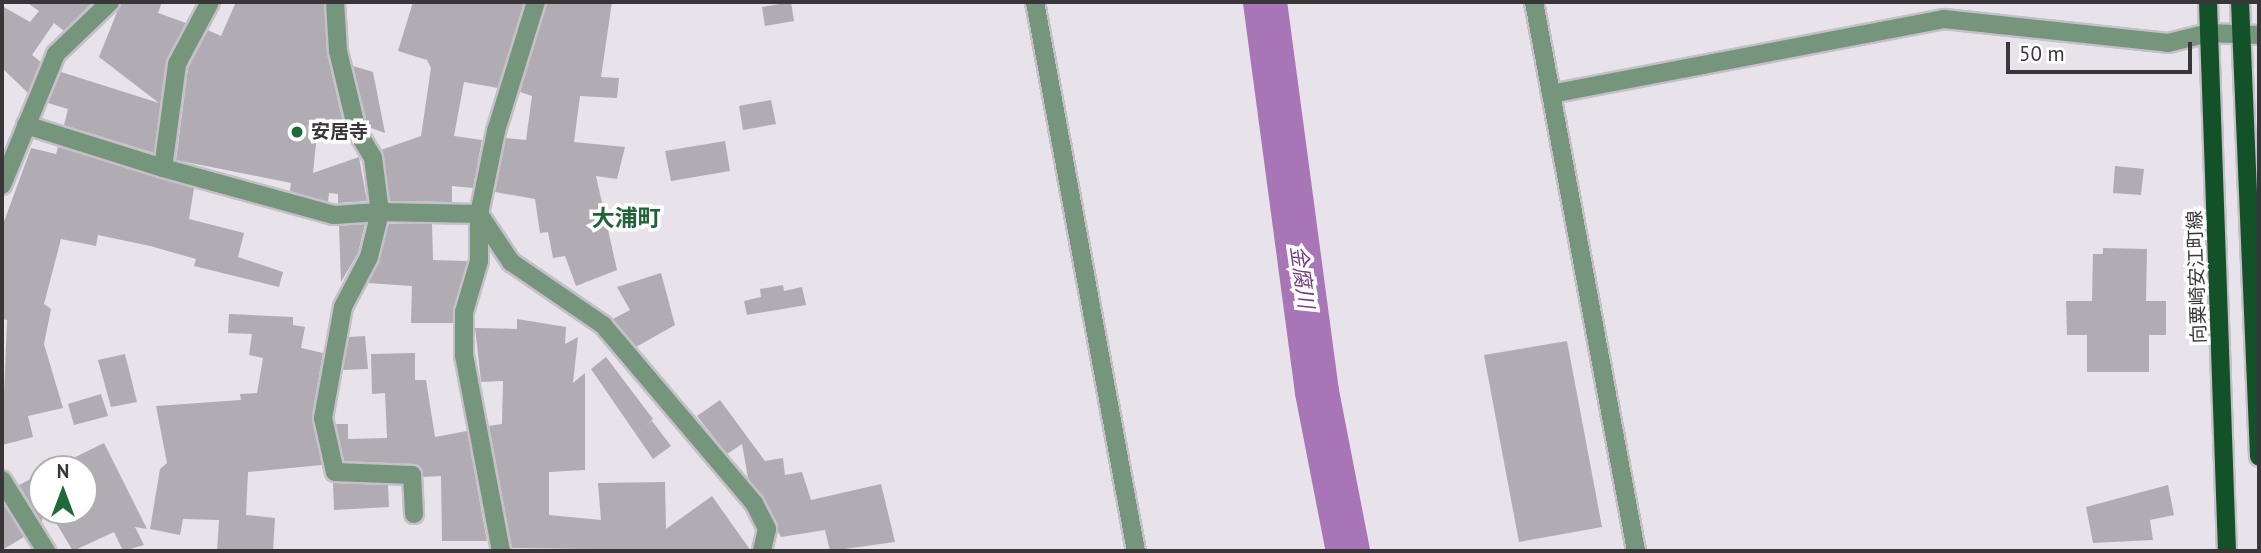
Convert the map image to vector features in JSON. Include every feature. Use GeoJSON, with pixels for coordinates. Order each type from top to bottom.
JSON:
{"type":"FeatureCollection","features":[{"type":"Feature","properties":{"kind":"main road","name":"向粟崎安江町線"},"geometry":{"type":"LineString","coordinates":[[2208,2],[2227,551]]}},
{"type":"Feature","properties":{"kind":"main road"},"geometry":{"type":"LineString","coordinates":[[2240,2],[2248,35],[2259,457]]}},
{"type":"Feature","properties":{"kind":"street"},"geometry":{"type":"LineString","coordinates":[[2,185],[55,54],[110,2]]}},
{"type":"Feature","properties":{"kind":"street"},"geometry":{"type":"LineString","coordinates":[[163,168],[177,64],[210,2]]}},
{"type":"Feature","properties":{"kind":"street"},"geometry":{"type":"LineString","coordinates":[[335,2],[338,51],[357,131],[373,158],[380,212],[369,257],[343,307],[323,418],[335,472],[412,475],[414,514]]}},
{"type":"Feature","properties":{"kind":"street"},"geometry":{"type":"LineString","coordinates":[[501,551],[464,356],[479,214],[536,2]]}},
{"type":"Feature","properties":{"kind":"street"},"geometry":{"type":"LineString","coordinates":[[1035,2],[1136,551]]}},
{"type":"Feature","properties":{"kind":"street"},"geometry":{"type":"LineString","coordinates":[[1534,2],[1636,551]]}},
{"type":"Feature","properties":{"kind":"street"},"geometry":{"type":"LineString","coordinates":[[1551,94],[1944,19],[2168,43],[2209,33],[2248,35]]}},
{"type":"Feature","properties":{"kind":"street"},"geometry":{"type":"LineString","coordinates":[[26,125],[163,168],[334,215],[380,212],[479,214]]}},
{"type":"Feature","properties":{"kind":"street"},"geometry":{"type":"LineString","coordinates":[[479,214],[511,262],[603,325],[754,503],[767,529],[762,551]]}},
{"type":"Feature","properties":{"kind":"street"},"geometry":{"type":"LineString","coordinates":[[2,480],[46,551]]}},
{"type":"Feature","properties":{"kind":"building"},"geometry":{"type":"Polygon","coordinates":[[[26,2],[93,2],[64,31],[54,23],[32,55],[41,62],[28,93],[2,68],[2,6],[30,22],[39,11],[26,2]]]}},
{"type":"Feature","properties":{"kind":"building"},"geometry":{"type":"Polygon","coordinates":[[[121,2],[162,2],[158,13],[186,23],[166,62],[154,153],[64,125],[68,109],[48,103],[61,72],[159,103],[99,57],[121,2]]]}},
{"type":"Feature","properties":{"kind":"building"},"geometry":{"type":"Polygon","coordinates":[[[236,2],[324,2],[327,53],[344,127],[318,123],[313,173],[359,157],[367,201],[338,203],[338,194],[329,193],[328,202],[290,191],[291,183],[176,160],[188,68],[208,30],[221,36],[236,2]]]}},
{"type":"Feature","properties":{"kind":"building"},"geometry":{"type":"Polygon","coordinates":[[[413,2],[524,2],[498,88],[464,82],[454,136],[482,140],[473,188],[452,186],[452,202],[390,201],[381,150],[421,136],[431,68],[427,60],[398,51],[413,2]]]}},
{"type":"Feature","properties":{"kind":"building"},"geometry":{"type":"Polygon","coordinates":[[[547,2],[612,2],[601,77],[619,78],[617,98],[580,96],[574,142],[625,147],[617,179],[596,176],[617,270],[576,286],[565,256],[553,258],[548,232],[540,233],[535,199],[495,192],[506,138],[526,140],[532,96],[520,92],[547,2]]]}},
{"type":"Feature","properties":{"kind":"building"},"geometry":{"type":"Polygon","coordinates":[[[791,2],[794,21],[765,26],[762,7],[791,2]]]}},
{"type":"Feature","properties":{"kind":"building"},"geometry":{"type":"Polygon","coordinates":[[[353,66],[373,72],[385,133],[368,127],[353,66]]]}},
{"type":"Feature","properties":{"kind":"building"},"geometry":{"type":"Polygon","coordinates":[[[771,100],[776,124],[743,130],[739,106],[771,100]]]}},
{"type":"Feature","properties":{"kind":"building"},"geometry":{"type":"Polygon","coordinates":[[[725,141],[730,171],[671,181],[665,151],[725,141]]]}},
{"type":"Feature","properties":{"kind":"building"},"geometry":{"type":"Polygon","coordinates":[[[58,147],[194,188],[189,219],[244,233],[238,257],[283,272],[279,287],[194,266],[196,259],[150,246],[98,235],[96,246],[61,239],[44,304],[51,309],[44,344],[63,408],[28,416],[33,437],[2,445],[7,320],[2,319],[2,227],[31,148],[56,154],[58,147]]]}},
{"type":"Feature","properties":{"kind":"building"},"geometry":{"type":"Polygon","coordinates":[[[2115,166],[2144,169],[2141,195],[2113,193],[2115,166]]]}},
{"type":"Feature","properties":{"kind":"building"},"geometry":{"type":"Polygon","coordinates":[[[365,224],[358,253],[341,282],[339,226],[365,224]]]}},
{"type":"Feature","properties":{"kind":"building"},"geometry":{"type":"Polygon","coordinates":[[[389,224],[432,224],[433,260],[467,261],[453,323],[411,323],[412,286],[368,283],[389,224]]]}},
{"type":"Feature","properties":{"kind":"building"},"geometry":{"type":"Polygon","coordinates":[[[2103,248],[2147,249],[2146,301],[2166,301],[2166,335],[2149,335],[2149,372],[2087,372],[2087,335],[2067,335],[2066,301],[2092,301],[2093,254],[2103,254],[2103,248]]]}},
{"type":"Feature","properties":{"kind":"building"},"geometry":{"type":"Polygon","coordinates":[[[661,273],[675,325],[636,347],[613,319],[630,310],[617,287],[661,273]]]}},
{"type":"Feature","properties":{"kind":"building"},"geometry":{"type":"Polygon","coordinates":[[[783,285],[784,291],[802,287],[806,305],[747,315],[744,301],[761,297],[760,289],[783,285]]]}},
{"type":"Feature","properties":{"kind":"building"},"geometry":{"type":"Polygon","coordinates":[[[229,314],[293,317],[293,325],[305,327],[301,348],[323,353],[312,416],[322,465],[248,472],[246,515],[275,518],[273,551],[217,551],[219,520],[183,519],[180,535],[150,529],[160,469],[167,463],[156,406],[241,400],[240,394],[257,393],[263,358],[249,355],[252,334],[228,333],[229,314]]]}},
{"type":"Feature","properties":{"kind":"building"},"geometry":{"type":"Polygon","coordinates":[[[517,319],[566,327],[565,344],[578,337],[573,383],[585,373],[585,470],[549,472],[549,515],[601,520],[598,483],[665,482],[666,529],[712,496],[751,551],[512,548],[489,426],[502,424],[503,381],[481,382],[475,328],[517,329],[517,319]]]}},
{"type":"Feature","properties":{"kind":"building"},"geometry":{"type":"Polygon","coordinates":[[[365,336],[368,369],[343,370],[349,337],[365,336]]]}},
{"type":"Feature","properties":{"kind":"building"},"geometry":{"type":"Polygon","coordinates":[[[1567,341],[1602,527],[1519,542],[1484,355],[1567,341]]]}},
{"type":"Feature","properties":{"kind":"building"},"geometry":{"type":"Polygon","coordinates":[[[415,353],[415,380],[426,380],[435,437],[467,431],[487,541],[442,541],[441,476],[423,477],[412,464],[344,461],[336,424],[348,424],[348,439],[387,438],[385,393],[372,394],[371,354],[415,353]]]}},
{"type":"Feature","properties":{"kind":"building"},"geometry":{"type":"Polygon","coordinates":[[[125,354],[137,402],[111,407],[98,360],[125,354]]]}},
{"type":"Feature","properties":{"kind":"building"},"geometry":{"type":"Polygon","coordinates":[[[606,357],[653,419],[646,426],[652,421],[671,446],[653,459],[591,369],[606,357]]]}},
{"type":"Feature","properties":{"kind":"building"},"geometry":{"type":"Polygon","coordinates":[[[101,394],[108,416],[74,425],[68,404],[101,394]]]}},
{"type":"Feature","properties":{"kind":"building"},"geometry":{"type":"Polygon","coordinates":[[[720,400],[765,461],[783,458],[785,475],[802,472],[811,500],[881,484],[895,542],[830,551],[825,530],[781,537],[748,478],[742,444],[727,454],[697,416],[720,400]]]}},
{"type":"Feature","properties":{"kind":"building"},"geometry":{"type":"Polygon","coordinates":[[[104,443],[147,529],[135,527],[144,545],[123,551],[114,532],[73,551],[57,525],[98,525],[98,455],[80,455],[104,443]]]}},
{"type":"Feature","properties":{"kind":"building"},"geometry":{"type":"Polygon","coordinates":[[[28,480],[28,500],[19,485],[28,480]]]}},
{"type":"Feature","properties":{"kind":"building"},"geometry":{"type":"Polygon","coordinates":[[[333,483],[388,485],[389,507],[334,510],[333,483]]]}},
{"type":"Feature","properties":{"kind":"building"},"geometry":{"type":"Polygon","coordinates":[[[2168,485],[2174,515],[2150,520],[2153,540],[2093,543],[2086,507],[2168,485]]]}},
{"type":"Feature","properties":{"kind":"building"},"geometry":{"type":"Polygon","coordinates":[[[2,501],[24,537],[2,550],[2,501]]]}},
{"type":"Feature","properties":{"kind":"waterway","name":"金腐川"},"geometry":{"type":"LineString","coordinates":[[1265,2],[1317,392],[1348,551]]}},
{"type":"Feature","properties":{"kind":"place","name":"安居寺"},"geometry":{"type":"Point","coordinates":[297,132]}},
{"type":"Feature","properties":{"kind":"district","name":"大浦町"},"geometry":{"type":"Point","coordinates":[626,218]}}]}
